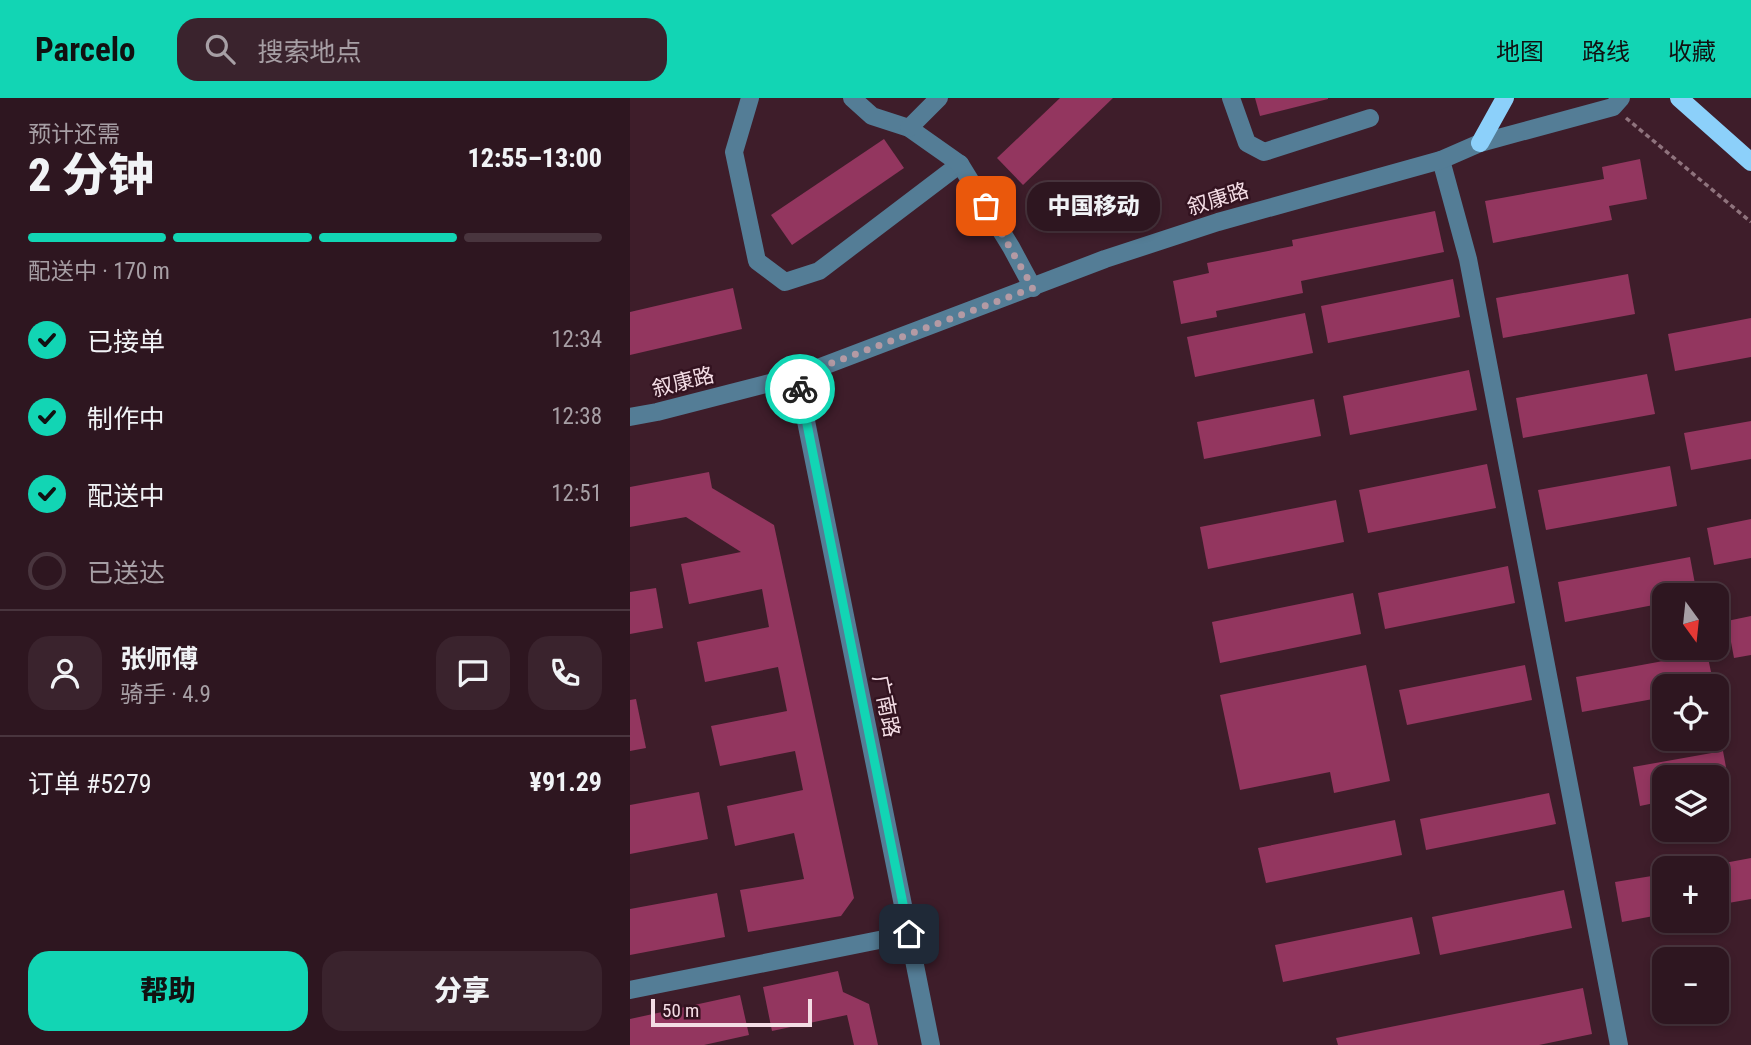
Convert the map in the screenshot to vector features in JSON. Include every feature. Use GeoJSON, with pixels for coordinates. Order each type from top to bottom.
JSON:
{"type":"FeatureCollection","features":[{"type":"Feature","properties":{"kind":"main road"},"geometry":{"type":"LineString","coordinates":[[1480,143],[1505,98]]}},
{"type":"Feature","properties":{"kind":"main road"},"geometry":{"type":"LineString","coordinates":[[1679,98],[1751,162]]}},
{"type":"Feature","properties":{"kind":"street"},"geometry":{"type":"LineString","coordinates":[[750,98],[734,152],[757,261],[785,282],[818,271],[960,164]]}},
{"type":"Feature","properties":{"kind":"street"},"geometry":{"type":"LineString","coordinates":[[852,98],[872,117],[909,128],[960,164],[1033,288]]}},
{"type":"Feature","properties":{"kind":"street"},"geometry":{"type":"LineString","coordinates":[[909,128],[939,98]]}},
{"type":"Feature","properties":{"kind":"street"},"geometry":{"type":"LineString","coordinates":[[1231,98],[1247,143],[1264,152],[1370,118]]}},
{"type":"Feature","properties":{"kind":"street","name":"叙康路"},"geometry":{"type":"LineString","coordinates":[[630,417],[797,376],[1105,260],[1218,222],[1441,160],[1480,143],[1617,102]]}},
{"type":"Feature","properties":{"kind":"street"},"geometry":{"type":"LineString","coordinates":[[1441,160],[1468,259],[1619,1045]]}},
{"type":"Feature","properties":{"kind":"street","name":"广南路"},"geometry":{"type":"LineString","coordinates":[[797,376],[931,1045]]}},
{"type":"Feature","properties":{"kind":"street"},"geometry":{"type":"LineString","coordinates":[[630,990],[909,934]]}},
{"type":"Feature","properties":{"kind":"path"},"geometry":{"type":"LineString","coordinates":[[1617,102],[1751,222]]}},
{"type":"Feature","properties":{"kind":"building"},"geometry":{"type":"Polygon","coordinates":[[[1060,98],[1113,98],[1023,185],[997,158],[1060,98]]]}},
{"type":"Feature","properties":{"kind":"building"},"geometry":{"type":"Polygon","coordinates":[[[1255,98],[1328,98],[1328,99],[1260,116],[1255,98]]]}},
{"type":"Feature","properties":{"kind":"building"},"geometry":{"type":"Polygon","coordinates":[[[884,139],[904,168],[792,245],[771,215],[884,139]]]}},
{"type":"Feature","properties":{"kind":"building"},"geometry":{"type":"Polygon","coordinates":[[[1640,159],[1647,199],[1609,206],[1612,220],[1493,243],[1485,201],[1604,179],[1602,167],[1640,159]]]}},
{"type":"Feature","properties":{"kind":"building"},"geometry":{"type":"Polygon","coordinates":[[[1435,211],[1444,252],[1301,281],[1303,293],[1216,311],[1217,317],[1181,324],[1173,281],[1209,273],[1207,263],[1293,246],[1292,240],[1435,211]]]}},
{"type":"Feature","properties":{"kind":"building"},"geometry":{"type":"Polygon","coordinates":[[[1628,274],[1635,314],[1503,338],[1496,298],[1628,274]]]}},
{"type":"Feature","properties":{"kind":"building"},"geometry":{"type":"Polygon","coordinates":[[[1453,279],[1460,317],[1328,343],[1321,306],[1453,279]]]}},
{"type":"Feature","properties":{"kind":"building"},"geometry":{"type":"Polygon","coordinates":[[[733,288],[742,329],[630,355],[630,312],[733,288]]]}},
{"type":"Feature","properties":{"kind":"building"},"geometry":{"type":"Polygon","coordinates":[[[1305,313],[1313,353],[1195,377],[1187,337],[1305,313]]]}},
{"type":"Feature","properties":{"kind":"building"},"geometry":{"type":"Polygon","coordinates":[[[1751,318],[1751,357],[1675,371],[1668,334],[1751,318]]]}},
{"type":"Feature","properties":{"kind":"building"},"geometry":{"type":"Polygon","coordinates":[[[1469,370],[1477,410],[1350,435],[1343,396],[1469,370]]]}},
{"type":"Feature","properties":{"kind":"building"},"geometry":{"type":"Polygon","coordinates":[[[1647,374],[1655,414],[1523,438],[1516,398],[1647,374]]]}},
{"type":"Feature","properties":{"kind":"building"},"geometry":{"type":"Polygon","coordinates":[[[1314,399],[1321,436],[1204,459],[1197,422],[1314,399]]]}},
{"type":"Feature","properties":{"kind":"building"},"geometry":{"type":"Polygon","coordinates":[[[1751,421],[1751,459],[1691,470],[1684,433],[1751,421]]]}},
{"type":"Feature","properties":{"kind":"building"},"geometry":{"type":"Polygon","coordinates":[[[1487,464],[1496,508],[1368,533],[1359,490],[1487,464]]]}},
{"type":"Feature","properties":{"kind":"building"},"geometry":{"type":"Polygon","coordinates":[[[1670,466],[1677,506],[1546,530],[1538,490],[1670,466]]]}},
{"type":"Feature","properties":{"kind":"building"},"geometry":{"type":"Polygon","coordinates":[[[709,472],[712,488],[774,525],[854,898],[841,916],[748,932],[740,890],[804,879],[794,833],[735,846],[727,806],[803,790],[795,751],[720,766],[711,726],[787,711],[778,667],[705,682],[697,642],[769,627],[762,589],[689,604],[681,564],[741,552],[686,517],[630,527],[630,487],[709,472]]]}},
{"type":"Feature","properties":{"kind":"building"},"geometry":{"type":"Polygon","coordinates":[[[1336,500],[1344,542],[1208,569],[1200,527],[1336,500]]]}},
{"type":"Feature","properties":{"kind":"building"},"geometry":{"type":"Polygon","coordinates":[[[1751,519],[1751,558],[1714,565],[1707,528],[1751,519]]]}},
{"type":"Feature","properties":{"kind":"building"},"geometry":{"type":"Polygon","coordinates":[[[1690,557],[1695,583],[1652,583],[1652,605],[1565,622],[1558,582],[1690,557]]]}},
{"type":"Feature","properties":{"kind":"building"},"geometry":{"type":"Polygon","coordinates":[[[1508,566],[1515,603],[1385,629],[1378,593],[1508,566]]]}},
{"type":"Feature","properties":{"kind":"building"},"geometry":{"type":"Polygon","coordinates":[[[656,588],[663,628],[630,634],[630,592],[656,588]]]}},
{"type":"Feature","properties":{"kind":"building"},"geometry":{"type":"Polygon","coordinates":[[[1353,593],[1361,634],[1220,663],[1212,622],[1353,593]]]}},
{"type":"Feature","properties":{"kind":"building"},"geometry":{"type":"Polygon","coordinates":[[[1751,616],[1751,655],[1734,658],[1729,621],[1751,616]]]}},
{"type":"Feature","properties":{"kind":"building"},"geometry":{"type":"Polygon","coordinates":[[[1669,660],[1708,660],[1711,674],[1652,674],[1652,699],[1582,712],[1576,677],[1669,660]]]}},
{"type":"Feature","properties":{"kind":"building"},"geometry":{"type":"Polygon","coordinates":[[[1366,665],[1390,781],[1334,793],[1330,772],[1240,790],[1220,695],[1366,665]]]}},
{"type":"Feature","properties":{"kind":"building"},"geometry":{"type":"Polygon","coordinates":[[[1525,665],[1532,700],[1407,725],[1399,690],[1525,665]]]}},
{"type":"Feature","properties":{"kind":"building"},"geometry":{"type":"Polygon","coordinates":[[[636,699],[646,748],[630,751],[630,700],[636,699]]]}},
{"type":"Feature","properties":{"kind":"building"},"geometry":{"type":"Polygon","coordinates":[[[1723,751],[1726,765],[1652,765],[1652,804],[1640,806],[1633,767],[1723,751]]]}},
{"type":"Feature","properties":{"kind":"building"},"geometry":{"type":"Polygon","coordinates":[[[699,792],[708,839],[630,854],[630,805],[699,792]]]}},
{"type":"Feature","properties":{"kind":"building"},"geometry":{"type":"Polygon","coordinates":[[[1549,793],[1556,824],[1426,850],[1420,819],[1549,793]]]}},
{"type":"Feature","properties":{"kind":"building"},"geometry":{"type":"Polygon","coordinates":[[[1395,820],[1402,855],[1266,883],[1258,848],[1395,820]]]}},
{"type":"Feature","properties":{"kind":"building"},"geometry":{"type":"Polygon","coordinates":[[[1751,858],[1751,899],[1729,903],[1729,862],[1751,858]]]}},
{"type":"Feature","properties":{"kind":"building"},"geometry":{"type":"Polygon","coordinates":[[[1652,876],[1652,916],[1622,922],[1615,882],[1652,876]]]}},
{"type":"Feature","properties":{"kind":"building"},"geometry":{"type":"Polygon","coordinates":[[[1564,890],[1572,928],[1440,955],[1432,917],[1564,890]]]}},
{"type":"Feature","properties":{"kind":"building"},"geometry":{"type":"Polygon","coordinates":[[[717,893],[725,937],[630,955],[630,909],[717,893]]]}},
{"type":"Feature","properties":{"kind":"building"},"geometry":{"type":"Polygon","coordinates":[[[1412,917],[1420,954],[1283,982],[1275,945],[1412,917]]]}},
{"type":"Feature","properties":{"kind":"building"},"geometry":{"type":"Polygon","coordinates":[[[838,971],[843,992],[869,1004],[878,1045],[854,1045],[847,1015],[772,1031],[763,987],[838,971]]]}},
{"type":"Feature","properties":{"kind":"building"},"geometry":{"type":"Polygon","coordinates":[[[1583,988],[1592,1034],[1539,1045],[1338,1045],[1336,1038],[1583,988]]]}},
{"type":"Feature","properties":{"kind":"building"},"geometry":{"type":"Polygon","coordinates":[[[740,995],[749,1035],[704,1045],[630,1045],[630,1019],[740,995]]]}},
{"type":"Feature","properties":{"kind":"way so far"},"geometry":{"type":"LineString","coordinates":[[800,389],[797,376],[1033,288],[986,206]]}},
{"type":"Feature","properties":{"kind":"place","name":"中国移动"},"geometry":{"type":"Point","coordinates":[986,206]}},
{"type":"Feature","properties":{"kind":"route"},"geometry":{"type":"LineString","coordinates":[[800,389],[909,934]]}}]}
